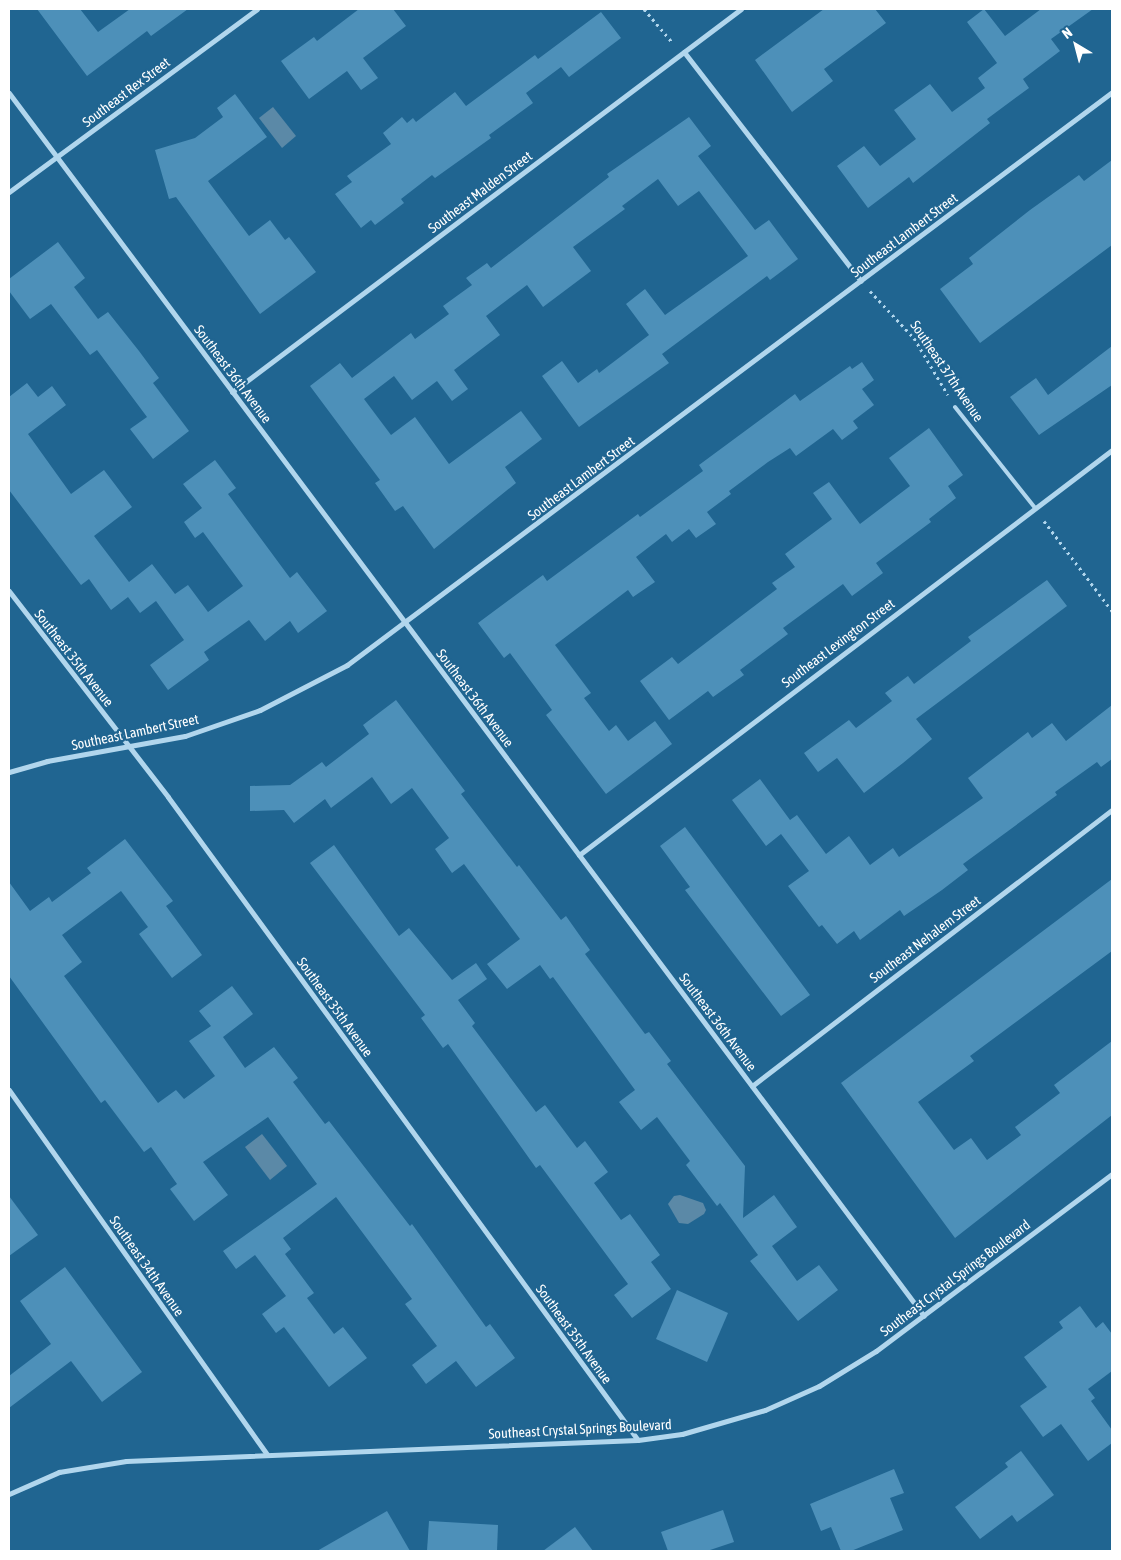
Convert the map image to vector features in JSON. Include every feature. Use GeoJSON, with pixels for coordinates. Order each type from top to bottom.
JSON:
{"type":"FeatureCollection","features":[{"type":"Feature","properties":{"kind":"street","name":"Southeast Rex Street"},"geometry":{"type":"LineString","coordinates":[[9,192],[257,9]]}},
{"type":"Feature","properties":{"kind":"street","name":"Southeast Malden Street"},"geometry":{"type":"LineString","coordinates":[[232,392],[741,9]]}},
{"type":"Feature","properties":{"kind":"street"},"geometry":{"type":"LineString","coordinates":[[684,52],[861,281]]}},
{"type":"Feature","properties":{"kind":"street","name":"Southeast Lambert Street"},"geometry":{"type":"LineString","coordinates":[[9,772],[47,761],[186,736],[260,710],[347,665],[406,624],[1112,92]]}},
{"type":"Feature","properties":{"kind":"street","name":"Southeast 36th Avenue"},"geometry":{"type":"LineString","coordinates":[[9,93],[924,1316]]}},
{"type":"Feature","properties":{"kind":"street","name":"Southeast Lexington Street"},"geometry":{"type":"LineString","coordinates":[[579,855],[1112,450]]}},
{"type":"Feature","properties":{"kind":"street","name":"Southeast 35th Avenue"},"geometry":{"type":"LineString","coordinates":[[9,591],[128,746],[638,1440]]}},
{"type":"Feature","properties":{"kind":"street","name":"Southeast Nehalem Street"},"geometry":{"type":"LineString","coordinates":[[752,1086],[1112,810]]}},
{"type":"Feature","properties":{"kind":"street","name":"Southeast 34th Avenue"},"geometry":{"type":"LineString","coordinates":[[9,1090],[267,1455]]}},
{"type":"Feature","properties":{"kind":"street","name":"Southeast Crystal Springs Boulevard"},"geometry":{"type":"LineString","coordinates":[[9,1494],[39,1479],[93,1464],[638,1440],[682,1434],[765,1410],[818,1386],[876,1351],[1112,1174]]}},
{"type":"Feature","properties":{"kind":"lane","name":"Southeast 37th Avenue"},"geometry":{"type":"LineString","coordinates":[[955,407],[1035,508]]}},
{"type":"Feature","properties":{"kind":"path"},"geometry":{"type":"LineString","coordinates":[[644,9],[662,34],[684,52]]}},
{"type":"Feature","properties":{"kind":"path","name":"Southeast 37th Avenue"},"geometry":{"type":"LineString","coordinates":[[861,281],[914,338],[955,407]]}},
{"type":"Feature","properties":{"kind":"path"},"geometry":{"type":"LineString","coordinates":[[1035,508],[1112,611]]}},
{"type":"Feature","properties":{"kind":"water"},"geometry":{"type":"Polygon","coordinates":[[[273,107],[296,136],[282,148],[259,118],[273,107]]]}},
{"type":"Feature","properties":{"kind":"water"},"geometry":{"type":"Polygon","coordinates":[[[262,1134],[287,1166],[270,1180],[245,1147],[262,1134]]]}},
{"type":"Feature","properties":{"kind":"water"},"geometry":{"type":"Polygon","coordinates":[[[680,1195],[703,1203],[706,1210],[704,1214],[688,1224],[679,1223],[668,1204],[674,1196],[680,1195]]]}},
{"type":"Feature","properties":{"kind":"building"},"geometry":{"type":"Polygon","coordinates":[[[37,9],[80,9],[98,32],[130,9],[188,9],[151,36],[147,31],[87,76],[37,9]]]}},
{"type":"Feature","properties":{"kind":"building"},"geometry":{"type":"Polygon","coordinates":[[[359,9],[393,9],[406,26],[363,58],[378,78],[361,90],[347,71],[309,99],[281,61],[314,37],[317,41],[359,9]]]}},
{"type":"Feature","properties":{"kind":"building"},"geometry":{"type":"Polygon","coordinates":[[[824,9],[875,9],[886,23],[824,69],[833,81],[792,112],[755,60],[824,9]]]}},
{"type":"Feature","properties":{"kind":"building"},"geometry":{"type":"Polygon","coordinates":[[[984,9],[1005,36],[1041,9],[1093,9],[1051,39],[1060,51],[1023,79],[1029,88],[987,119],[990,123],[913,183],[909,177],[868,208],[837,166],[864,146],[880,166],[916,139],[894,110],[930,84],[952,112],[985,88],[978,78],[997,63],[967,22],[984,9]]]}},
{"type":"Feature","properties":{"kind":"building"},"geometry":{"type":"Polygon","coordinates":[[[601,12],[621,38],[569,77],[561,67],[526,93],[533,103],[489,135],[491,138],[435,178],[432,175],[401,199],[404,203],[375,225],[371,220],[361,228],[335,194],[352,182],[347,176],[391,144],[383,133],[402,117],[407,123],[413,118],[416,122],[455,92],[466,106],[535,55],[538,59],[601,12]]]}},
{"type":"Feature","properties":{"kind":"building"},"geometry":{"type":"Polygon","coordinates":[[[235,94],[267,137],[208,181],[249,236],[270,220],[285,240],[289,237],[316,272],[260,314],[176,197],[169,199],[155,150],[195,138],[223,117],[217,108],[235,94]]]}},
{"type":"Feature","properties":{"kind":"building"},"geometry":{"type":"Polygon","coordinates":[[[689,117],[711,146],[698,156],[755,230],[769,220],[798,259],[770,280],[767,276],[662,354],[669,363],[579,427],[542,376],[562,361],[578,383],[597,369],[599,373],[649,335],[626,304],[645,289],[665,315],[748,256],[699,191],[678,206],[658,179],[622,206],[625,209],[573,247],[591,271],[543,307],[527,285],[486,316],[500,335],[454,370],[468,389],[452,401],[437,381],[412,400],[394,376],[364,399],[391,435],[415,417],[449,464],[521,411],[542,439],[505,467],[516,483],[434,549],[403,506],[395,511],[375,483],[380,480],[310,386],[340,363],[352,378],[411,333],[415,339],[449,314],[443,306],[472,285],[466,278],[487,263],[491,268],[609,177],[607,174],[689,117]]]}},
{"type":"Feature","properties":{"kind":"building"},"geometry":{"type":"Polygon","coordinates":[[[1112,160],[1112,245],[980,343],[940,289],[973,264],[969,258],[1030,210],[1079,175],[1084,181],[1112,160]]]}},
{"type":"Feature","properties":{"kind":"building"},"geometry":{"type":"Polygon","coordinates":[[[58,242],[85,278],[74,287],[98,319],[108,312],[159,378],[153,383],[189,431],[153,459],[130,429],[147,417],[97,350],[90,355],[51,304],[30,319],[9,291],[9,279],[58,242]]]}},
{"type":"Feature","properties":{"kind":"building"},"geometry":{"type":"Polygon","coordinates":[[[1112,346],[1112,385],[1039,435],[1010,397],[1036,378],[1048,395],[1112,346]]]}},
{"type":"Feature","properties":{"kind":"building"},"geometry":{"type":"Polygon","coordinates":[[[862,362],[874,380],[862,389],[874,405],[853,421],[858,428],[842,440],[833,429],[796,456],[790,448],[768,462],[729,491],[731,494],[707,512],[716,524],[696,538],[689,529],[672,542],[666,534],[636,557],[655,582],[633,597],[628,590],[555,645],[591,693],[584,698],[609,731],[616,725],[628,741],[655,721],[672,744],[606,794],[546,715],[552,710],[510,653],[504,658],[478,623],[543,575],[547,581],[638,514],[640,517],[703,471],[699,465],[795,394],[800,401],[850,366],[852,369],[862,362]]]}},
{"type":"Feature","properties":{"kind":"building"},"geometry":{"type":"Polygon","coordinates":[[[27,383],[38,397],[52,386],[66,405],[28,434],[71,494],[104,470],[132,507],[94,536],[129,582],[152,564],[175,594],[188,585],[208,612],[243,586],[203,532],[195,538],[184,522],[202,508],[183,484],[215,460],[236,488],[228,494],[290,578],[297,572],[327,611],[298,633],[290,621],[265,641],[249,620],[204,652],[209,660],[168,690],[150,665],[184,640],[156,601],[140,613],[128,597],[111,610],[89,579],[81,585],[9,490],[9,397],[27,383]]]}},
{"type":"Feature","properties":{"kind":"building"},"geometry":{"type":"Polygon","coordinates":[[[929,428],[963,475],[948,486],[956,498],[929,519],[931,522],[876,563],[883,573],[852,596],[843,584],[783,628],[788,634],[740,670],[744,675],[713,697],[708,691],[669,720],[640,681],[672,657],[678,664],[777,589],[772,583],[795,567],[785,554],[832,519],[813,493],[829,482],[860,524],[910,486],[889,458],[929,428]]]}},
{"type":"Feature","properties":{"kind":"building"},"geometry":{"type":"Polygon","coordinates":[[[1047,580],[1067,606],[916,719],[932,739],[864,793],[837,758],[818,772],[804,753],[849,720],[856,728],[892,701],[885,693],[908,676],[914,684],[971,641],[968,637],[1047,580]]]}},
{"type":"Feature","properties":{"kind":"building"},"geometry":{"type":"Polygon","coordinates":[[[396,700],[465,791],[461,794],[517,867],[519,865],[561,920],[566,916],[590,950],[585,954],[645,1034],[649,1032],[671,1061],[667,1064],[745,1166],[743,1218],[774,1195],[797,1227],[772,1246],[797,1281],[819,1265],[838,1290],[798,1321],[750,1261],[758,1255],[720,1203],[717,1206],[686,1165],[690,1161],[657,1117],[641,1130],[619,1102],[635,1090],[553,977],[550,979],[540,965],[507,989],[487,964],[520,939],[464,864],[452,873],[435,849],[449,838],[412,788],[391,804],[372,777],[331,808],[325,799],[294,823],[284,810],[250,811],[250,786],[290,785],[322,762],[326,767],[369,734],[363,725],[396,700]]]}},
{"type":"Feature","properties":{"kind":"building"},"geometry":{"type":"Polygon","coordinates":[[[1112,705],[1112,759],[1101,767],[1097,762],[1055,792],[1057,795],[963,864],[968,870],[942,890],[904,916],[900,910],[860,940],[854,931],[837,944],[822,925],[819,927],[788,886],[809,871],[781,834],[766,846],[732,800],[760,779],[790,820],[797,815],[826,854],[849,836],[870,865],[893,848],[899,857],[983,798],[968,778],[1028,732],[1032,738],[1052,723],[1066,741],[1112,705]]]}},
{"type":"Feature","properties":{"kind":"building"},"geometry":{"type":"Polygon","coordinates":[[[685,827],[810,995],[781,1016],[685,890],[690,887],[660,846],[685,827]]]}},
{"type":"Feature","properties":{"kind":"building"},"geometry":{"type":"Polygon","coordinates":[[[125,839],[173,901],[166,906],[202,955],[172,978],[139,934],[148,927],[121,891],[62,935],[82,962],[64,976],[158,1103],[176,1090],[184,1099],[215,1076],[189,1041],[211,1026],[199,1011],[232,986],[253,1014],[223,1037],[245,1068],[274,1047],[298,1078],[293,1082],[325,1124],[329,1121],[410,1226],[412,1224],[486,1327],[490,1324],[515,1358],[476,1387],[456,1361],[426,1384],[412,1365],[437,1346],[405,1304],[412,1299],[336,1197],[283,1238],[291,1249],[285,1254],[314,1293],[307,1298],[334,1334],[343,1327],[367,1358],[329,1387],[284,1327],[276,1333],[262,1314],[286,1296],[255,1255],[236,1269],[223,1251],[317,1184],[268,1117],[203,1162],[228,1195],[194,1221],[170,1189],[177,1184],[151,1147],[144,1152],[105,1100],[101,1103],[9,976],[9,882],[30,911],[49,897],[52,902],[91,873],[87,868],[125,839]]]}},
{"type":"Feature","properties":{"kind":"building"},"geometry":{"type":"Polygon","coordinates":[[[334,845],[399,936],[409,928],[452,980],[476,963],[487,979],[458,1000],[475,1023],[472,1026],[536,1112],[545,1105],[577,1148],[585,1141],[608,1172],[594,1183],[621,1220],[630,1214],[660,1255],[651,1262],[671,1289],[632,1318],[614,1295],[628,1284],[540,1165],[536,1168],[448,1044],[443,1048],[421,1018],[425,1015],[310,863],[334,845]]]}},
{"type":"Feature","properties":{"kind":"building"},"geometry":{"type":"Polygon","coordinates":[[[1112,879],[1112,951],[970,1056],[974,1061],[918,1102],[954,1150],[971,1138],[987,1160],[1021,1135],[1015,1127],[1060,1093],[1054,1085],[1112,1041],[1112,1115],[955,1238],[841,1083],[1112,879]]]}},
{"type":"Feature","properties":{"kind":"building"},"geometry":{"type":"Polygon","coordinates":[[[9,1196],[38,1235],[9,1256],[9,1196]]]}},
{"type":"Feature","properties":{"kind":"building"},"geometry":{"type":"Polygon","coordinates":[[[65,1267],[142,1372],[102,1402],[71,1361],[9,1408],[9,1376],[51,1344],[20,1301],[65,1267]]]}},
{"type":"Feature","properties":{"kind":"building"},"geometry":{"type":"Polygon","coordinates":[[[677,1290],[728,1313],[707,1362],[656,1339],[677,1290]]]}},
{"type":"Feature","properties":{"kind":"building"},"geometry":{"type":"Polygon","coordinates":[[[1080,1306],[1096,1328],[1103,1322],[1112,1334],[1112,1371],[1088,1389],[1095,1398],[1091,1401],[1112,1430],[1112,1443],[1088,1461],[1061,1424],[1043,1437],[1020,1406],[1047,1387],[1024,1357],[1063,1328],[1059,1322],[1080,1306]]]}},
{"type":"Feature","properties":{"kind":"building"},"geometry":{"type":"Polygon","coordinates":[[[1021,1451],[1054,1495],[1017,1522],[1012,1515],[980,1539],[955,1507],[1008,1467],[1005,1463],[1021,1451]]]}},
{"type":"Feature","properties":{"kind":"building"},"geometry":{"type":"Polygon","coordinates":[[[894,1469],[904,1493],[890,1498],[903,1530],[851,1551],[841,1551],[831,1527],[821,1531],[810,1504],[894,1469]]]}},
{"type":"Feature","properties":{"kind":"building"},"geometry":{"type":"Polygon","coordinates":[[[723,1510],[734,1542],[707,1551],[668,1551],[661,1532],[723,1510]]]}},
{"type":"Feature","properties":{"kind":"building"},"geometry":{"type":"Polygon","coordinates":[[[387,1511],[410,1551],[317,1551],[387,1511]]]}},
{"type":"Feature","properties":{"kind":"building"},"geometry":{"type":"Polygon","coordinates":[[[429,1521],[498,1525],[497,1551],[427,1551],[429,1521]]]}},
{"type":"Feature","properties":{"kind":"building"},"geometry":{"type":"Polygon","coordinates":[[[575,1527],[593,1551],[543,1551],[575,1527]]]}}]}
